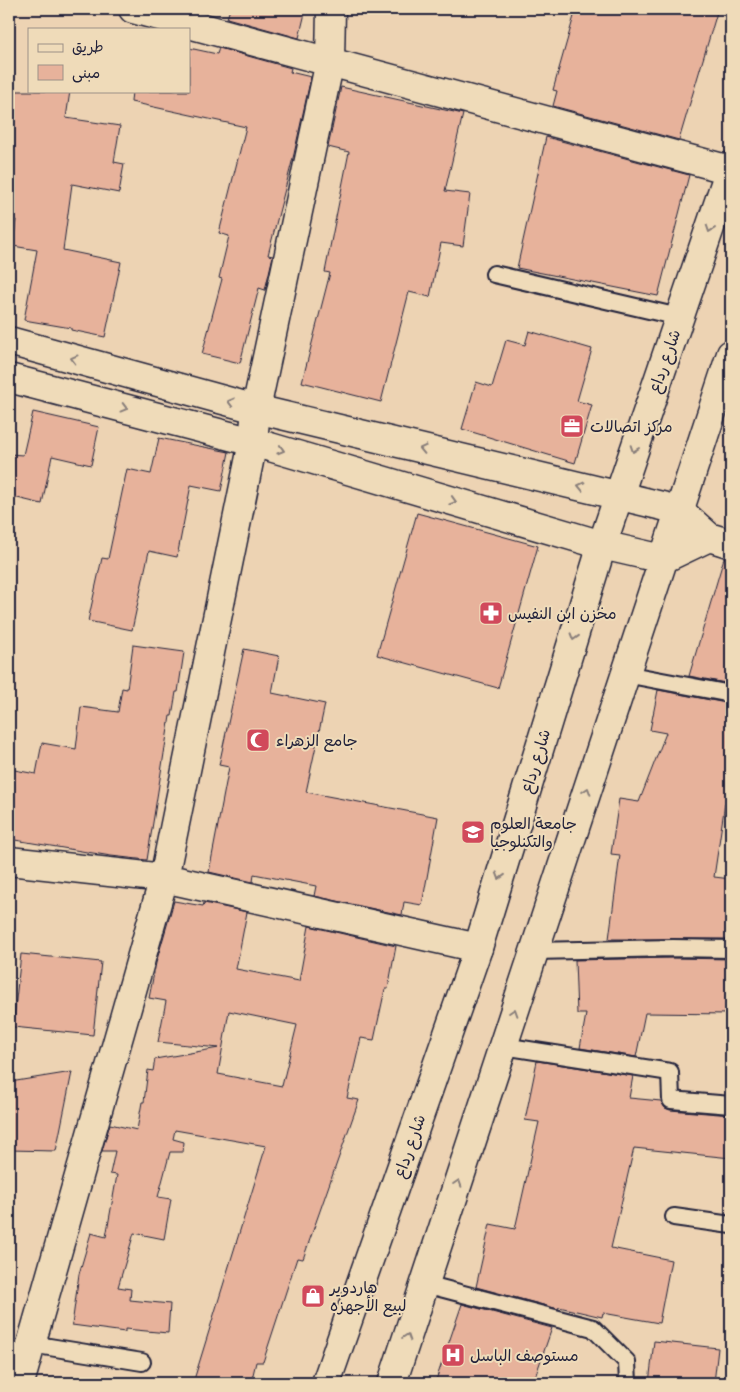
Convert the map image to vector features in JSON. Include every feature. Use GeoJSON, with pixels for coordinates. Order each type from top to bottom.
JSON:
{"type":"FeatureCollection","features":[{"type":"Feature","properties":{"kind":"street"},"geometry":{"type":"LineString","coordinates":[[133,9],[731,168]]}},
{"type":"Feature","properties":{"kind":"street"},"geometry":{"type":"LineString","coordinates":[[20,1383],[164,878],[253,442],[256,409],[330,61],[331,9]]}},
{"type":"Feature","properties":{"kind":"street","name":"شارع رداع"},"geometry":{"type":"LineString","coordinates":[[326,1383],[478,948],[618,495],[731,168]]}},
{"type":"Feature","properties":{"kind":"street"},"geometry":{"type":"LineString","coordinates":[[9,341],[256,409],[679,510],[720,540]]}},
{"type":"Feature","properties":{"kind":"street"},"geometry":{"type":"LineString","coordinates":[[392,1383],[731,354]]}},
{"type":"Feature","properties":{"kind":"street"},"geometry":{"type":"LineString","coordinates":[[9,378],[253,442],[602,545],[663,559],[720,540]]}},
{"type":"Feature","properties":{"kind":"street"},"geometry":{"type":"LineString","coordinates":[[9,861],[164,878],[478,948]]}},
{"type":"Feature","properties":{"kind":"lane"},"geometry":{"type":"LineString","coordinates":[[494,274],[679,317]]}},
{"type":"Feature","properties":{"kind":"lane"},"geometry":{"type":"LineString","coordinates":[[626,674],[731,694]]}},
{"type":"Feature","properties":{"kind":"lane"},"geometry":{"type":"LineString","coordinates":[[534,951],[673,948],[731,949]]}},
{"type":"Feature","properties":{"kind":"lane"},"geometry":{"type":"LineString","coordinates":[[503,1046],[670,1072],[671,1100],[731,1105]]}},
{"type":"Feature","properties":{"kind":"lane"},"geometry":{"type":"LineString","coordinates":[[674,1217],[731,1225]]}},
{"type":"Feature","properties":{"kind":"lane"},"geometry":{"type":"LineString","coordinates":[[425,1284],[593,1328],[627,1362],[628,1383]]}},
{"type":"Feature","properties":{"kind":"lane"},"geometry":{"type":"LineString","coordinates":[[30,1344],[142,1362]]}},
{"type":"Feature","properties":{"kind":"building"},"geometry":{"type":"Polygon","coordinates":[[[230,9],[306,9],[299,38],[227,18],[230,9]]]}},
{"type":"Feature","properties":{"kind":"building"},"geometry":{"type":"Polygon","coordinates":[[[576,9],[718,9],[679,140],[553,106],[557,91],[553,90],[576,9]]]}},
{"type":"Feature","properties":{"kind":"building"},"geometry":{"type":"Polygon","coordinates":[[[190,48],[217,54],[219,48],[291,68],[290,72],[311,77],[294,154],[268,255],[273,256],[265,290],[259,288],[240,363],[202,354],[222,279],[219,278],[229,236],[219,233],[246,127],[131,102],[132,92],[190,92],[190,48]]]}},
{"type":"Feature","properties":{"kind":"building"},"geometry":{"type":"Polygon","coordinates":[[[341,87],[463,114],[445,191],[470,194],[463,246],[441,243],[430,297],[409,292],[381,402],[302,382],[330,273],[325,272],[349,152],[328,147],[341,87]]]}},
{"type":"Feature","properties":{"kind":"building"},"geometry":{"type":"Polygon","coordinates":[[[9,91],[70,92],[66,118],[120,126],[114,162],[124,164],[119,193],[72,184],[63,250],[121,262],[105,337],[71,330],[71,328],[24,320],[37,250],[13,246],[16,220],[9,220],[9,160],[14,123],[9,122],[9,91]]]}},
{"type":"Feature","properties":{"kind":"building"},"geometry":{"type":"Polygon","coordinates":[[[546,137],[689,175],[658,296],[517,268],[546,137]]]}},
{"type":"Feature","properties":{"kind":"building"},"geometry":{"type":"Polygon","coordinates":[[[529,331],[592,349],[577,401],[592,405],[575,463],[462,429],[476,382],[492,387],[506,340],[525,345],[529,331]]]}},
{"type":"Feature","properties":{"kind":"building"},"geometry":{"type":"Polygon","coordinates":[[[33,412],[99,427],[91,465],[52,456],[42,504],[9,496],[9,454],[23,455],[33,412]]]}},
{"type":"Feature","properties":{"kind":"building"},"geometry":{"type":"Polygon","coordinates":[[[159,438],[229,452],[221,491],[191,485],[177,557],[149,551],[132,630],[88,621],[102,558],[108,559],[127,469],[151,474],[159,438]]]}},
{"type":"Feature","properties":{"kind":"building"},"geometry":{"type":"Polygon","coordinates":[[[417,513],[538,546],[498,688],[377,655],[417,513]]]}},
{"type":"Feature","properties":{"kind":"building"},"geometry":{"type":"Polygon","coordinates":[[[724,558],[731,559],[731,684],[689,676],[724,558]]]}},
{"type":"Feature","properties":{"kind":"building"},"geometry":{"type":"Polygon","coordinates":[[[133,645],[184,652],[178,692],[176,692],[172,716],[170,716],[147,860],[9,839],[9,769],[36,774],[42,743],[76,749],[81,707],[118,712],[122,688],[127,689],[133,645]]]}},
{"type":"Feature","properties":{"kind":"building"},"geometry":{"type":"Polygon","coordinates":[[[244,649],[279,656],[272,693],[325,704],[306,792],[438,817],[422,905],[404,902],[402,915],[314,896],[316,886],[254,874],[253,882],[209,872],[229,767],[219,765],[244,649]]]}},
{"type":"Feature","properties":{"kind":"building"},"geometry":{"type":"Polygon","coordinates":[[[658,690],[731,704],[731,786],[728,803],[725,803],[714,877],[731,879],[731,939],[609,939],[620,855],[611,854],[619,799],[639,802],[666,733],[650,730],[658,690]]]}},
{"type":"Feature","properties":{"kind":"building"},"geometry":{"type":"Polygon","coordinates":[[[174,901],[203,906],[204,903],[247,912],[236,969],[299,981],[309,926],[396,946],[388,989],[385,989],[374,1040],[361,1038],[347,1098],[359,1100],[303,1259],[297,1258],[263,1362],[256,1362],[251,1383],[193,1383],[266,1146],[175,1130],[173,1139],[184,1142],[183,1152],[170,1152],[158,1197],[171,1199],[164,1239],[134,1233],[118,1287],[131,1289],[130,1300],[170,1304],[168,1333],[125,1329],[125,1332],[72,1325],[79,1274],[91,1233],[106,1237],[117,1175],[110,1174],[115,1151],[102,1151],[110,1124],[137,1130],[142,1102],[144,1102],[148,1070],[153,1071],[155,1059],[219,1048],[158,1042],[166,1001],[149,998],[156,963],[174,901]],[[229,1011],[218,1074],[282,1086],[297,1025],[229,1011]]]}},
{"type":"Feature","properties":{"kind":"building"},"geometry":{"type":"Polygon","coordinates":[[[21,954],[101,962],[93,1035],[13,1027],[21,954]]]}},
{"type":"Feature","properties":{"kind":"building"},"geometry":{"type":"Polygon","coordinates":[[[731,959],[731,1014],[645,1013],[636,1057],[580,1048],[586,1014],[577,1014],[575,960],[731,959]]]}},
{"type":"Feature","properties":{"kind":"building"},"geometry":{"type":"Polygon","coordinates":[[[537,1061],[633,1076],[629,1098],[661,1101],[665,1108],[670,1110],[731,1115],[731,1158],[634,1148],[611,1248],[671,1260],[659,1323],[603,1313],[602,1317],[559,1307],[558,1309],[476,1287],[490,1224],[515,1229],[539,1122],[525,1120],[537,1061]]]}},
{"type":"Feature","properties":{"kind":"building"},"geometry":{"type":"Polygon","coordinates":[[[72,1072],[56,1151],[9,1150],[10,1082],[72,1072]]]}},
{"type":"Feature","properties":{"kind":"building"},"geometry":{"type":"Polygon","coordinates":[[[462,1304],[552,1328],[533,1383],[435,1383],[462,1304]]]}},
{"type":"Feature","properties":{"kind":"building"},"geometry":{"type":"Polygon","coordinates":[[[654,1341],[718,1348],[714,1383],[649,1383],[654,1341]]]}},
{"type":"Feature","properties":{"kind":"place","name":"مركز اتصالات"},"geometry":{"type":"Point","coordinates":[572,426]}},
{"type":"Feature","properties":{"kind":"place","name":"مخزن ابن النفيس"},"geometry":{"type":"Point","coordinates":[491,613]}},
{"type":"Feature","properties":{"kind":"place","name":"جامع الزهراء"},"geometry":{"type":"Point","coordinates":[258,740]}},
{"type":"Feature","properties":{"kind":"place","name":"جامعة العلوم والتكنلوجيا"},"geometry":{"type":"Point","coordinates":[473,832]}},
{"type":"Feature","properties":{"kind":"place","name":"هاردوير لبيع الأجهزه"},"geometry":{"type":"Point","coordinates":[313,1296]}},
{"type":"Feature","properties":{"kind":"place","name":"مستوصف الباسل"},"geometry":{"type":"Point","coordinates":[453,1355]}}]}
